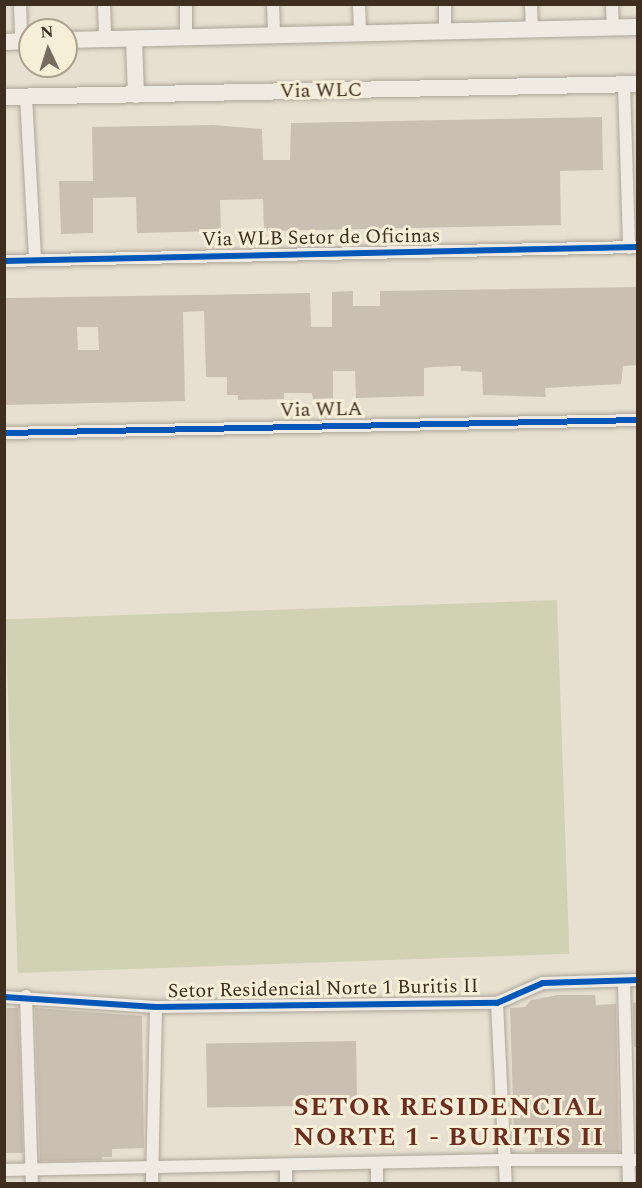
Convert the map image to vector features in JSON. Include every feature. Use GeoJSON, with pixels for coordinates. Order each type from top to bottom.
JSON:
{"type":"FeatureCollection","features":[{"type":"Feature","properties":{"kind":"street"},"geometry":{"type":"LineString","coordinates":[[104,4],[105,39]]}},
{"type":"Feature","properties":{"kind":"street"},"geometry":{"type":"LineString","coordinates":[[186,4],[186,38]]}},
{"type":"Feature","properties":{"kind":"street"},"geometry":{"type":"LineString","coordinates":[[273,4],[274,36]]}},
{"type":"Feature","properties":{"kind":"street"},"geometry":{"type":"LineString","coordinates":[[359,4],[360,33]]}},
{"type":"Feature","properties":{"kind":"street"},"geometry":{"type":"LineString","coordinates":[[445,4],[446,32]]}},
{"type":"Feature","properties":{"kind":"street"},"geometry":{"type":"LineString","coordinates":[[531,4],[532,30]]}},
{"type":"Feature","properties":{"kind":"street"},"geometry":{"type":"LineString","coordinates":[[612,4],[613,28]]}},
{"type":"Feature","properties":{"kind":"street"},"geometry":{"type":"LineString","coordinates":[[78,40],[638,27]]}},
{"type":"Feature","properties":{"kind":"street"},"geometry":{"type":"LineString","coordinates":[[134,39],[136,95]]}},
{"type":"Feature","properties":{"kind":"street"},"geometry":{"type":"LineString","coordinates":[[631,85],[633,247]]}},
{"type":"Feature","properties":{"kind":"street","name":"Via WLC"},"geometry":{"type":"LineString","coordinates":[[4,97],[631,85]]}},
{"type":"Feature","properties":{"kind":"street"},"geometry":{"type":"LineString","coordinates":[[26,97],[35,260]]}},
{"type":"Feature","properties":{"kind":"street","name":"Via WLB Setor de Oficinas"},"geometry":{"type":"LineString","coordinates":[[4,261],[633,247]]}},
{"type":"Feature","properties":{"kind":"street","name":"Via WLA"},"geometry":{"type":"LineString","coordinates":[[4,433],[638,420]]}},
{"type":"Feature","properties":{"kind":"street","name":"Setor Residencial Norte 1 Buritis II"},"geometry":{"type":"LineString","coordinates":[[4,997],[26,996],[156,1007],[497,1004],[543,983],[638,980]]}},
{"type":"Feature","properties":{"kind":"street"},"geometry":{"type":"LineString","coordinates":[[624,981],[633,1161],[629,1184]]}},
{"type":"Feature","properties":{"kind":"street"},"geometry":{"type":"LineString","coordinates":[[26,996],[32,1177]]}},
{"type":"Feature","properties":{"kind":"street","name":"Setor Residencial Norte 1 Buritis II"},"geometry":{"type":"LineString","coordinates":[[497,1004],[506,1184]]}},
{"type":"Feature","properties":{"kind":"street","name":"Setor Residencial Norte 1 Buritis II"},"geometry":{"type":"LineString","coordinates":[[152,1184],[156,1007]]}},
{"type":"Feature","properties":{"kind":"street"},"geometry":{"type":"LineString","coordinates":[[4,1170],[32,1177],[151,1167],[505,1160],[633,1161]]}},
{"type":"Feature","properties":{"kind":"street"},"geometry":{"type":"LineString","coordinates":[[377,1163],[377,1184]]}},
{"type":"Feature","properties":{"kind":"street"},"geometry":{"type":"LineString","coordinates":[[286,1165],[286,1184]]}},
{"type":"Feature","properties":{"kind":"green space"},"geometry":{"type":"Polygon","coordinates":[[[557,600],[569,954],[18,973],[5,619],[557,600]]]}},
{"type":"Feature","properties":{"kind":"building"},"geometry":{"type":"Polygon","coordinates":[[[602,117],[603,170],[560,171],[561,225],[264,231],[263,199],[220,200],[221,231],[137,233],[136,197],[93,198],[93,233],[61,234],[59,181],[93,181],[92,127],[213,125],[262,129],[263,160],[290,160],[291,123],[602,117]]]}},
{"type":"Feature","properties":{"kind":"building"},"geometry":{"type":"Polygon","coordinates":[[[638,287],[638,365],[623,366],[621,384],[545,388],[546,397],[483,395],[482,372],[461,371],[461,366],[424,368],[424,396],[356,398],[355,371],[333,371],[333,398],[313,399],[312,393],[284,393],[284,399],[238,400],[238,395],[227,395],[227,377],[206,377],[204,311],[183,312],[185,401],[4,405],[4,298],[310,293],[311,327],[332,327],[332,292],[353,291],[353,306],[380,306],[380,291],[638,287]],[[77,327],[78,350],[99,350],[98,327],[77,327]]]}},
{"type":"Feature","properties":{"kind":"building"},"geometry":{"type":"Polygon","coordinates":[[[558,995],[595,995],[596,1005],[616,1004],[619,1152],[535,1152],[534,1132],[514,1133],[510,1008],[525,1007],[531,1000],[558,995]]]}},
{"type":"Feature","properties":{"kind":"building"},"geometry":{"type":"Polygon","coordinates":[[[638,1002],[638,1047],[634,1047],[633,1003],[638,1002]]]}},
{"type":"Feature","properties":{"kind":"building"},"geometry":{"type":"Polygon","coordinates":[[[4,1008],[18,1008],[23,1153],[4,1153],[4,1008]]]}},
{"type":"Feature","properties":{"kind":"building"},"geometry":{"type":"Polygon","coordinates":[[[35,1008],[142,1016],[144,1148],[112,1149],[112,1157],[102,1157],[102,1160],[40,1161],[35,1008]]]}},
{"type":"Feature","properties":{"kind":"building"},"geometry":{"type":"Polygon","coordinates":[[[356,1041],[357,1105],[207,1108],[206,1044],[356,1041]]]}},
{"type":"Feature","properties":{"kind":"cycle path"},"geometry":{"type":"LineString","coordinates":[[4,261],[638,247]]}},
{"type":"Feature","properties":{"kind":"cycle path"},"geometry":{"type":"LineString","coordinates":[[4,433],[638,420]]}},
{"type":"Feature","properties":{"kind":"cycle path"},"geometry":{"type":"LineString","coordinates":[[4,997],[156,1007],[497,1003],[543,983],[638,980]]}},
{"type":"Feature","properties":{"kind":"district","name":"SETOR RESIDENCIAL NORTE 1 - BURITIS II"},"geometry":{"type":"Point","coordinates":[449,1123]}}]}
